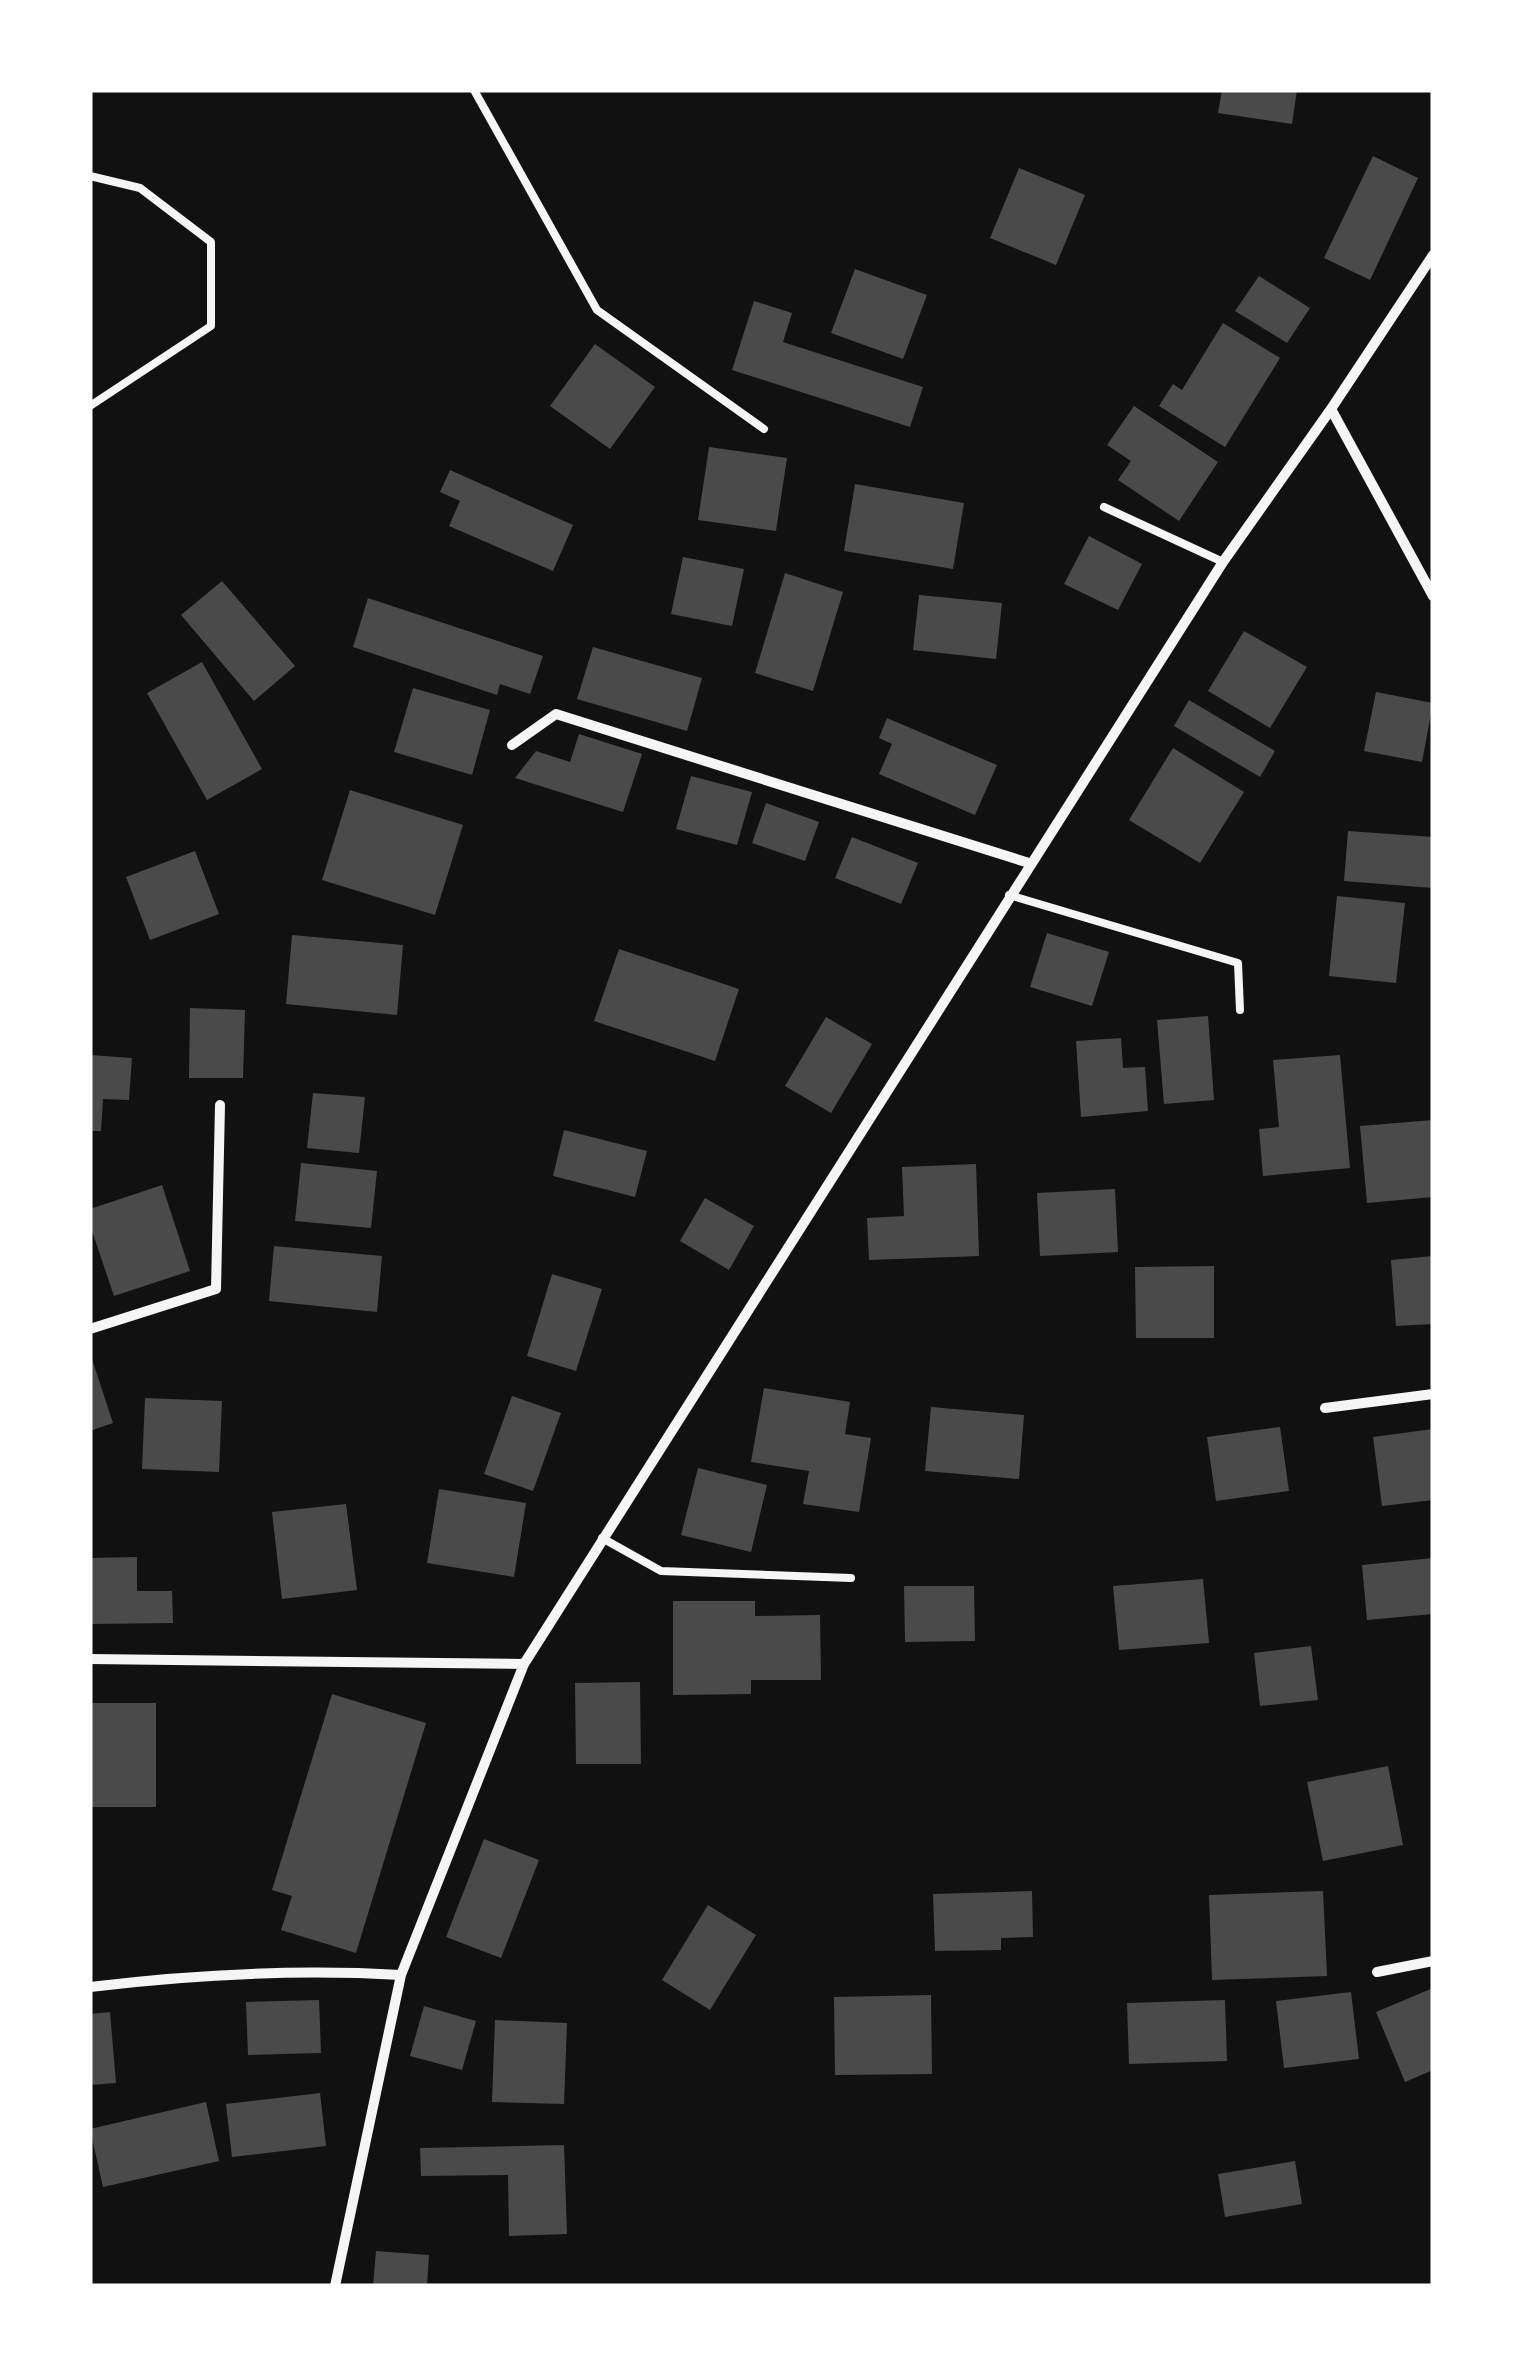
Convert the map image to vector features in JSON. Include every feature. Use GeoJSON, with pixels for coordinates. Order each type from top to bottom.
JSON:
{"type":"FeatureCollection","features":[{"type":"Feature","properties":{"kind":"street"},"geometry":{"type":"LineString","coordinates":[[334,2286],[401,1975],[524,1664],[1223,562],[1433,255]]}},
{"type":"Feature","properties":{"kind":"street"},"geometry":{"type":"LineString","coordinates":[[1331,409],[1433,596]]}},
{"type":"Feature","properties":{"kind":"street"},"geometry":{"type":"LineString","coordinates":[[512,745],[556,714],[1030,863]]}},
{"type":"Feature","properties":{"kind":"street"},"geometry":{"type":"LineString","coordinates":[[90,1329],[216,1290],[220,1105]]}},
{"type":"Feature","properties":{"kind":"street"},"geometry":{"type":"LineString","coordinates":[[1325,1408],[1433,1394]]}},
{"type":"Feature","properties":{"kind":"street"},"geometry":{"type":"LineString","coordinates":[[90,1659],[524,1664]]}},
{"type":"Feature","properties":{"kind":"street"},"geometry":{"type":"LineString","coordinates":[[1377,1972],[1433,1962]]}},
{"type":"Feature","properties":{"kind":"street"},"geometry":{"type":"LineString","coordinates":[[90,1987],[166,1978],[309,1970],[401,1975]]}},
{"type":"Feature","properties":{"kind":"lane"},"geometry":{"type":"LineString","coordinates":[[474,90],[597,310],[764,429]]}},
{"type":"Feature","properties":{"kind":"lane"},"geometry":{"type":"LineString","coordinates":[[90,176],[140,188],[211,242],[211,326],[90,406]]}},
{"type":"Feature","properties":{"kind":"lane"},"geometry":{"type":"LineString","coordinates":[[1104,507],[1223,562]]}},
{"type":"Feature","properties":{"kind":"lane"},"geometry":{"type":"LineString","coordinates":[[1010,895],[1238,963],[1240,1010]]}},
{"type":"Feature","properties":{"kind":"lane"},"geometry":{"type":"LineString","coordinates":[[602,1538],[661,1572],[851,1578]]}},
{"type":"Feature","properties":{"kind":"building"},"geometry":{"type":"Polygon","coordinates":[[[1222,90],[1297,90],[1292,124],[1218,113],[1222,90]]]}},
{"type":"Feature","properties":{"kind":"building"},"geometry":{"type":"Polygon","coordinates":[[[1373,156],[1418,178],[1370,280],[1324,258],[1373,156]]]}},
{"type":"Feature","properties":{"kind":"building"},"geometry":{"type":"Polygon","coordinates":[[[1019,168],[1085,195],[1056,265],[990,238],[1019,168]]]}},
{"type":"Feature","properties":{"kind":"building"},"geometry":{"type":"Polygon","coordinates":[[[855,269],[927,295],[903,359],[831,333],[855,269]]]}},
{"type":"Feature","properties":{"kind":"building"},"geometry":{"type":"Polygon","coordinates":[[[1259,276],[1310,308],[1287,343],[1235,311],[1259,276]]]}},
{"type":"Feature","properties":{"kind":"building"},"geometry":{"type":"Polygon","coordinates":[[[754,301],[792,313],[783,342],[923,387],[910,427],[732,370],[754,301]]]}},
{"type":"Feature","properties":{"kind":"building"},"geometry":{"type":"Polygon","coordinates":[[[1223,323],[1280,358],[1225,447],[1159,406],[1173,384],[1182,390],[1223,323]]]}},
{"type":"Feature","properties":{"kind":"building"},"geometry":{"type":"Polygon","coordinates":[[[595,344],[655,387],[610,449],[550,406],[595,344]]]}},
{"type":"Feature","properties":{"kind":"building"},"geometry":{"type":"Polygon","coordinates":[[[1134,406],[1218,462],[1179,521],[1118,480],[1131,461],[1107,445],[1134,406]]]}},
{"type":"Feature","properties":{"kind":"building"},"geometry":{"type":"Polygon","coordinates":[[[709,447],[787,458],[776,531],[698,520],[709,447]]]}},
{"type":"Feature","properties":{"kind":"building"},"geometry":{"type":"Polygon","coordinates":[[[450,470],[573,525],[553,571],[449,526],[460,501],[440,492],[450,470]]]}},
{"type":"Feature","properties":{"kind":"building"},"geometry":{"type":"Polygon","coordinates":[[[855,484],[964,503],[953,569],[844,551],[855,484]]]}},
{"type":"Feature","properties":{"kind":"building"},"geometry":{"type":"Polygon","coordinates":[[[1089,536],[1142,564],[1118,610],[1064,584],[1089,536]]]}},
{"type":"Feature","properties":{"kind":"building"},"geometry":{"type":"Polygon","coordinates":[[[683,557],[744,569],[732,626],[671,614],[683,557]]]}},
{"type":"Feature","properties":{"kind":"building"},"geometry":{"type":"Polygon","coordinates":[[[785,573],[843,592],[813,691],[755,673],[785,573]]]}},
{"type":"Feature","properties":{"kind":"building"},"geometry":{"type":"Polygon","coordinates":[[[222,581],[295,666],[254,701],[181,615],[222,581]]]}},
{"type":"Feature","properties":{"kind":"building"},"geometry":{"type":"Polygon","coordinates":[[[919,595],[1002,603],[996,659],[913,650],[919,595]]]}},
{"type":"Feature","properties":{"kind":"building"},"geometry":{"type":"Polygon","coordinates":[[[368,598],[543,656],[530,694],[500,684],[497,695],[353,647],[368,598]]]}},
{"type":"Feature","properties":{"kind":"building"},"geometry":{"type":"Polygon","coordinates":[[[1244,631],[1307,667],[1270,728],[1208,691],[1244,631]]]}},
{"type":"Feature","properties":{"kind":"building"},"geometry":{"type":"Polygon","coordinates":[[[593,647],[702,678],[687,731],[577,699],[593,647]]]}},
{"type":"Feature","properties":{"kind":"building"},"geometry":{"type":"Polygon","coordinates":[[[202,662],[262,769],[207,800],[147,693],[202,662]]]}},
{"type":"Feature","properties":{"kind":"building"},"geometry":{"type":"Polygon","coordinates":[[[413,688],[490,710],[472,775],[394,752],[413,688]]]}},
{"type":"Feature","properties":{"kind":"building"},"geometry":{"type":"Polygon","coordinates":[[[1376,692],[1433,703],[1422,762],[1364,751],[1376,692]]]}},
{"type":"Feature","properties":{"kind":"building"},"geometry":{"type":"Polygon","coordinates":[[[1189,700],[1275,751],[1260,777],[1174,726],[1189,700]]]}},
{"type":"Feature","properties":{"kind":"building"},"geometry":{"type":"Polygon","coordinates":[[[887,718],[997,765],[975,815],[879,774],[892,744],[879,738],[887,718]]]}},
{"type":"Feature","properties":{"kind":"building"},"geometry":{"type":"Polygon","coordinates":[[[579,734],[642,754],[623,812],[515,778],[536,751],[570,762],[579,734]]]}},
{"type":"Feature","properties":{"kind":"building"},"geometry":{"type":"Polygon","coordinates":[[[1173,748],[1244,792],[1200,863],[1129,820],[1173,748]]]}},
{"type":"Feature","properties":{"kind":"building"},"geometry":{"type":"Polygon","coordinates":[[[691,776],[752,792],[737,845],[676,829],[691,776]]]}},
{"type":"Feature","properties":{"kind":"building"},"geometry":{"type":"Polygon","coordinates":[[[350,790],[463,825],[435,915],[322,880],[350,790]]]}},
{"type":"Feature","properties":{"kind":"building"},"geometry":{"type":"Polygon","coordinates":[[[766,803],[819,822],[805,861],[752,843],[766,803]]]}},
{"type":"Feature","properties":{"kind":"building"},"geometry":{"type":"Polygon","coordinates":[[[1348,831],[1433,837],[1433,888],[1344,881],[1348,831]]]}},
{"type":"Feature","properties":{"kind":"building"},"geometry":{"type":"Polygon","coordinates":[[[852,837],[918,863],[901,904],[835,878],[852,837]]]}},
{"type":"Feature","properties":{"kind":"building"},"geometry":{"type":"Polygon","coordinates":[[[195,851],[219,914],[150,940],[126,877],[195,851]]]}},
{"type":"Feature","properties":{"kind":"building"},"geometry":{"type":"Polygon","coordinates":[[[1337,896],[1405,903],[1396,983],[1329,976],[1337,896]]]}},
{"type":"Feature","properties":{"kind":"building"},"geometry":{"type":"Polygon","coordinates":[[[1047,933],[1109,952],[1092,1006],[1030,987],[1047,933]]]}},
{"type":"Feature","properties":{"kind":"building"},"geometry":{"type":"Polygon","coordinates":[[[292,935],[403,945],[397,1015],[286,1004],[292,935]]]}},
{"type":"Feature","properties":{"kind":"building"},"geometry":{"type":"Polygon","coordinates":[[[619,949],[739,989],[715,1061],[594,1021],[619,949]]]}},
{"type":"Feature","properties":{"kind":"building"},"geometry":{"type":"Polygon","coordinates":[[[190,1008],[245,1010],[243,1078],[189,1078],[190,1008]]]}},
{"type":"Feature","properties":{"kind":"building"},"geometry":{"type":"Polygon","coordinates":[[[1208,1016],[1214,1100],[1164,1104],[1157,1020],[1208,1016]]]}},
{"type":"Feature","properties":{"kind":"building"},"geometry":{"type":"Polygon","coordinates":[[[826,1017],[872,1044],[831,1113],[785,1086],[826,1017]]]}},
{"type":"Feature","properties":{"kind":"building"},"geometry":{"type":"Polygon","coordinates":[[[1121,1038],[1123,1068],[1145,1067],[1148,1111],[1081,1117],[1076,1041],[1121,1038]]]}},
{"type":"Feature","properties":{"kind":"building"},"geometry":{"type":"Polygon","coordinates":[[[90,1055],[132,1058],[129,1100],[103,1099],[101,1131],[90,1131],[90,1055]]]}},
{"type":"Feature","properties":{"kind":"building"},"geometry":{"type":"Polygon","coordinates":[[[1340,1055],[1350,1168],[1263,1176],[1259,1129],[1279,1127],[1273,1060],[1340,1055]]]}},
{"type":"Feature","properties":{"kind":"building"},"geometry":{"type":"Polygon","coordinates":[[[313,1093],[365,1097],[359,1153],[307,1148],[313,1093]]]}},
{"type":"Feature","properties":{"kind":"building"},"geometry":{"type":"Polygon","coordinates":[[[1433,1120],[1433,1197],[1367,1203],[1360,1126],[1433,1120]]]}},
{"type":"Feature","properties":{"kind":"building"},"geometry":{"type":"Polygon","coordinates":[[[564,1130],[647,1151],[635,1197],[553,1176],[564,1130]]]}},
{"type":"Feature","properties":{"kind":"building"},"geometry":{"type":"Polygon","coordinates":[[[301,1163],[377,1171],[371,1228],[295,1221],[301,1163]]]}},
{"type":"Feature","properties":{"kind":"building"},"geometry":{"type":"Polygon","coordinates":[[[976,1164],[979,1256],[869,1260],[867,1218],[904,1216],[902,1167],[976,1164]]]}},
{"type":"Feature","properties":{"kind":"building"},"geometry":{"type":"Polygon","coordinates":[[[162,1185],[190,1271],[114,1296],[90,1225],[90,1209],[162,1185]]]}},
{"type":"Feature","properties":{"kind":"building"},"geometry":{"type":"Polygon","coordinates":[[[1115,1189],[1118,1252],[1040,1256],[1037,1193],[1115,1189]]]}},
{"type":"Feature","properties":{"kind":"building"},"geometry":{"type":"Polygon","coordinates":[[[705,1198],[754,1226],[729,1270],[680,1241],[705,1198]]]}},
{"type":"Feature","properties":{"kind":"building"},"geometry":{"type":"Polygon","coordinates":[[[274,1246],[382,1256],[377,1312],[269,1301],[274,1246]]]}},
{"type":"Feature","properties":{"kind":"building"},"geometry":{"type":"Polygon","coordinates":[[[1433,1256],[1433,1324],[1396,1326],[1391,1260],[1433,1256]]]}},
{"type":"Feature","properties":{"kind":"building"},"geometry":{"type":"Polygon","coordinates":[[[1214,1266],[1214,1338],[1136,1338],[1135,1267],[1214,1266]]]}},
{"type":"Feature","properties":{"kind":"building"},"geometry":{"type":"Polygon","coordinates":[[[552,1274],[602,1289],[576,1371],[527,1356],[552,1274]]]}},
{"type":"Feature","properties":{"kind":"building"},"geometry":{"type":"Polygon","coordinates":[[[90,1353],[113,1423],[90,1431],[90,1353]]]}},
{"type":"Feature","properties":{"kind":"building"},"geometry":{"type":"Polygon","coordinates":[[[764,1388],[850,1402],[845,1434],[871,1438],[859,1512],[803,1504],[809,1471],[751,1462],[764,1388]]]}},
{"type":"Feature","properties":{"kind":"building"},"geometry":{"type":"Polygon","coordinates":[[[512,1396],[561,1413],[533,1491],[484,1474],[512,1396]]]}},
{"type":"Feature","properties":{"kind":"building"},"geometry":{"type":"Polygon","coordinates":[[[145,1398],[222,1401],[219,1472],[142,1469],[145,1398]]]}},
{"type":"Feature","properties":{"kind":"building"},"geometry":{"type":"Polygon","coordinates":[[[931,1407],[1024,1415],[1019,1479],[925,1471],[931,1407]]]}},
{"type":"Feature","properties":{"kind":"building"},"geometry":{"type":"Polygon","coordinates":[[[1280,1427],[1289,1491],[1216,1501],[1207,1437],[1280,1427]]]}},
{"type":"Feature","properties":{"kind":"building"},"geometry":{"type":"Polygon","coordinates":[[[1433,1429],[1433,1500],[1382,1506],[1373,1437],[1433,1429]]]}},
{"type":"Feature","properties":{"kind":"building"},"geometry":{"type":"Polygon","coordinates":[[[698,1468],[767,1485],[751,1552],[681,1535],[698,1468]]]}},
{"type":"Feature","properties":{"kind":"building"},"geometry":{"type":"Polygon","coordinates":[[[439,1489],[526,1503],[514,1577],[427,1563],[439,1489]]]}},
{"type":"Feature","properties":{"kind":"building"},"geometry":{"type":"Polygon","coordinates":[[[346,1504],[357,1590],[282,1599],[272,1512],[346,1504]]]}},
{"type":"Feature","properties":{"kind":"building"},"geometry":{"type":"Polygon","coordinates":[[[137,1557],[137,1591],[172,1591],[173,1623],[90,1624],[90,1558],[137,1557]]]}},
{"type":"Feature","properties":{"kind":"building"},"geometry":{"type":"Polygon","coordinates":[[[1433,1558],[1433,1614],[1367,1620],[1362,1565],[1433,1558]]]}},
{"type":"Feature","properties":{"kind":"building"},"geometry":{"type":"Polygon","coordinates":[[[1203,1579],[1209,1643],[1119,1650],[1113,1586],[1203,1579]]]}},
{"type":"Feature","properties":{"kind":"building"},"geometry":{"type":"Polygon","coordinates":[[[904,1586],[974,1586],[975,1641],[905,1642],[904,1586]]]}},
{"type":"Feature","properties":{"kind":"building"},"geometry":{"type":"Polygon","coordinates":[[[673,1601],[755,1601],[755,1616],[820,1615],[821,1680],[751,1680],[751,1694],[673,1695],[673,1601]]]}},
{"type":"Feature","properties":{"kind":"building"},"geometry":{"type":"Polygon","coordinates":[[[1311,1646],[1318,1700],[1260,1706],[1254,1653],[1311,1646]]]}},
{"type":"Feature","properties":{"kind":"building"},"geometry":{"type":"Polygon","coordinates":[[[640,1682],[641,1764],[576,1764],[575,1683],[640,1682]]]}},
{"type":"Feature","properties":{"kind":"building"},"geometry":{"type":"Polygon","coordinates":[[[332,1694],[426,1723],[356,1953],[281,1930],[292,1896],[272,1890],[332,1694]]]}},
{"type":"Feature","properties":{"kind":"building"},"geometry":{"type":"Polygon","coordinates":[[[90,1703],[156,1703],[156,1807],[90,1807],[90,1703]]]}},
{"type":"Feature","properties":{"kind":"building"},"geometry":{"type":"Polygon","coordinates":[[[1388,1766],[1403,1845],[1323,1861],[1307,1782],[1388,1766]]]}},
{"type":"Feature","properties":{"kind":"building"},"geometry":{"type":"Polygon","coordinates":[[[484,1839],[539,1860],[501,1958],[446,1937],[484,1839]]]}},
{"type":"Feature","properties":{"kind":"building"},"geometry":{"type":"Polygon","coordinates":[[[1032,1891],[1033,1937],[1001,1938],[1001,1950],[935,1951],[933,1894],[1032,1891]]]}},
{"type":"Feature","properties":{"kind":"building"},"geometry":{"type":"Polygon","coordinates":[[[1323,1891],[1327,1976],[1212,1980],[1209,1895],[1323,1891]]]}},
{"type":"Feature","properties":{"kind":"building"},"geometry":{"type":"Polygon","coordinates":[[[708,1905],[756,1935],[710,2010],[662,1980],[708,1905]]]}},
{"type":"Feature","properties":{"kind":"building"},"geometry":{"type":"Polygon","coordinates":[[[1433,1988],[1433,2070],[1405,2082],[1376,2012],[1433,1988]]]}},
{"type":"Feature","properties":{"kind":"building"},"geometry":{"type":"Polygon","coordinates":[[[1351,1992],[1359,2059],[1284,2068],[1276,2001],[1351,1992]]]}},
{"type":"Feature","properties":{"kind":"building"},"geometry":{"type":"Polygon","coordinates":[[[931,1995],[932,2074],[835,2075],[834,1997],[931,1995]]]}},
{"type":"Feature","properties":{"kind":"building"},"geometry":{"type":"Polygon","coordinates":[[[319,2000],[321,2053],[248,2055],[246,2002],[319,2000]]]}},
{"type":"Feature","properties":{"kind":"building"},"geometry":{"type":"Polygon","coordinates":[[[1225,2000],[1227,2061],[1129,2064],[1127,2003],[1225,2000]]]}},
{"type":"Feature","properties":{"kind":"building"},"geometry":{"type":"Polygon","coordinates":[[[424,2006],[476,2021],[462,2070],[410,2056],[424,2006]]]}},
{"type":"Feature","properties":{"kind":"building"},"geometry":{"type":"Polygon","coordinates":[[[110,2012],[116,2083],[90,2085],[90,2014],[110,2012]]]}},
{"type":"Feature","properties":{"kind":"building"},"geometry":{"type":"Polygon","coordinates":[[[495,2020],[567,2023],[564,2104],[492,2102],[495,2020]]]}},
{"type":"Feature","properties":{"kind":"building"},"geometry":{"type":"Polygon","coordinates":[[[320,2093],[326,2146],[232,2157],[226,2104],[320,2093]]]}},
{"type":"Feature","properties":{"kind":"building"},"geometry":{"type":"Polygon","coordinates":[[[206,2102],[219,2161],[103,2187],[90,2129],[206,2102]]]}},
{"type":"Feature","properties":{"kind":"building"},"geometry":{"type":"Polygon","coordinates":[[[564,2145],[567,2234],[509,2236],[508,2175],[421,2176],[420,2148],[564,2145]]]}},
{"type":"Feature","properties":{"kind":"building"},"geometry":{"type":"Polygon","coordinates":[[[1295,2161],[1302,2204],[1225,2217],[1218,2174],[1295,2161]]]}},
{"type":"Feature","properties":{"kind":"building"},"geometry":{"type":"Polygon","coordinates":[[[376,2251],[429,2255],[427,2286],[373,2286],[376,2251]]]}}]}
